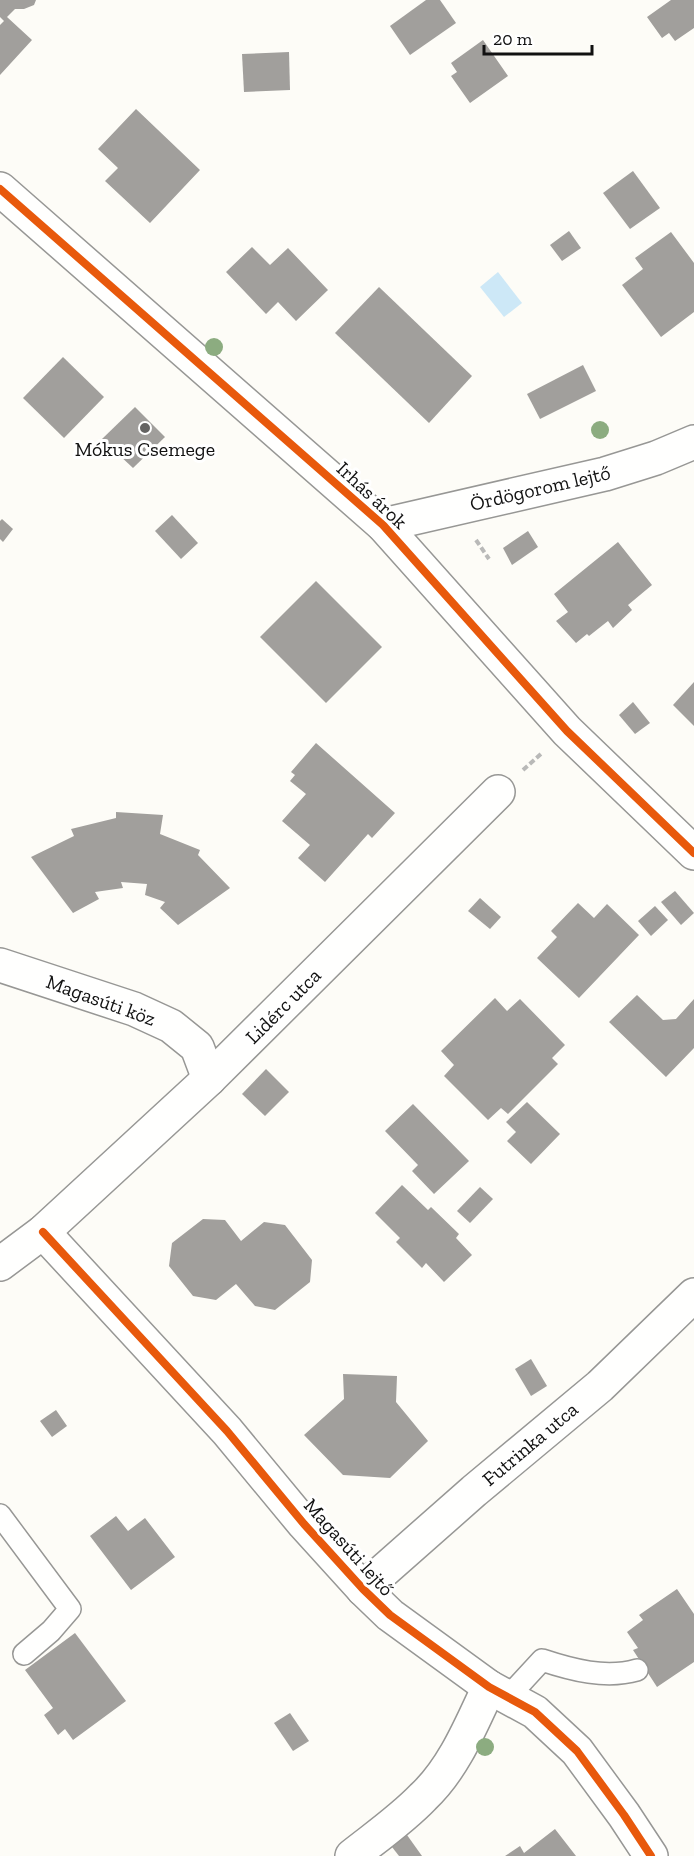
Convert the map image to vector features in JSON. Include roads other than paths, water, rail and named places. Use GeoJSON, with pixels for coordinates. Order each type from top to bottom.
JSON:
{"type":"FeatureCollection","features":[{"type":"Feature","properties":{"kind":"street","name":"Irhás árok"},"geometry":{"type":"LineString","coordinates":[[0,189],[383,525],[567,731],[694,853]]}},
{"type":"Feature","properties":{"kind":"street","name":"Ördögorom lejtő"},"geometry":{"type":"LineString","coordinates":[[383,525],[605,474],[656,458],[694,442]]}},
{"type":"Feature","properties":{"kind":"street","name":"Lidérc utca"},"geometry":{"type":"LineString","coordinates":[[0,1264],[43,1232],[209,1079],[498,792]]}},
{"type":"Feature","properties":{"kind":"street","name":"Magasúti köz"},"geometry":{"type":"LineString","coordinates":[[0,965],[134,1009],[171,1026],[197,1047],[209,1079]]}},
{"type":"Feature","properties":{"kind":"street","name":"Magasúti lejtő"},"geometry":{"type":"LineString","coordinates":[[43,1232],[227,1431],[304,1524],[363,1589],[390,1615],[499,1692],[535,1712],[577,1751],[651,1856]]}},
{"type":"Feature","properties":{"kind":"street","name":"Futrinka utca"},"geometry":{"type":"LineString","coordinates":[[363,1589],[474,1491],[600,1386],[694,1295]]}},
{"type":"Feature","properties":{"kind":"street"},"geometry":{"type":"LineString","coordinates":[[352,1856],[424,1797],[446,1770],[468,1732],[499,1692]]}},
{"type":"Feature","properties":{"kind":"lane"},"geometry":{"type":"LineString","coordinates":[[0,1515],[70,1609],[24,1654]]}},
{"type":"Feature","properties":{"kind":"lane"},"geometry":{"type":"LineString","coordinates":[[499,1692],[542,1660],[573,1670],[622,1674],[637,1670]]}},
{"type":"Feature","properties":{"kind":"water"},"geometry":{"type":"Polygon","coordinates":[[[498,272],[522,303],[504,317],[480,287],[498,272]]]}},
{"type":"Feature","properties":{"kind":"place","name":"Mókus Csemege"},"geometry":{"type":"Point","coordinates":[145,428]}}]}
